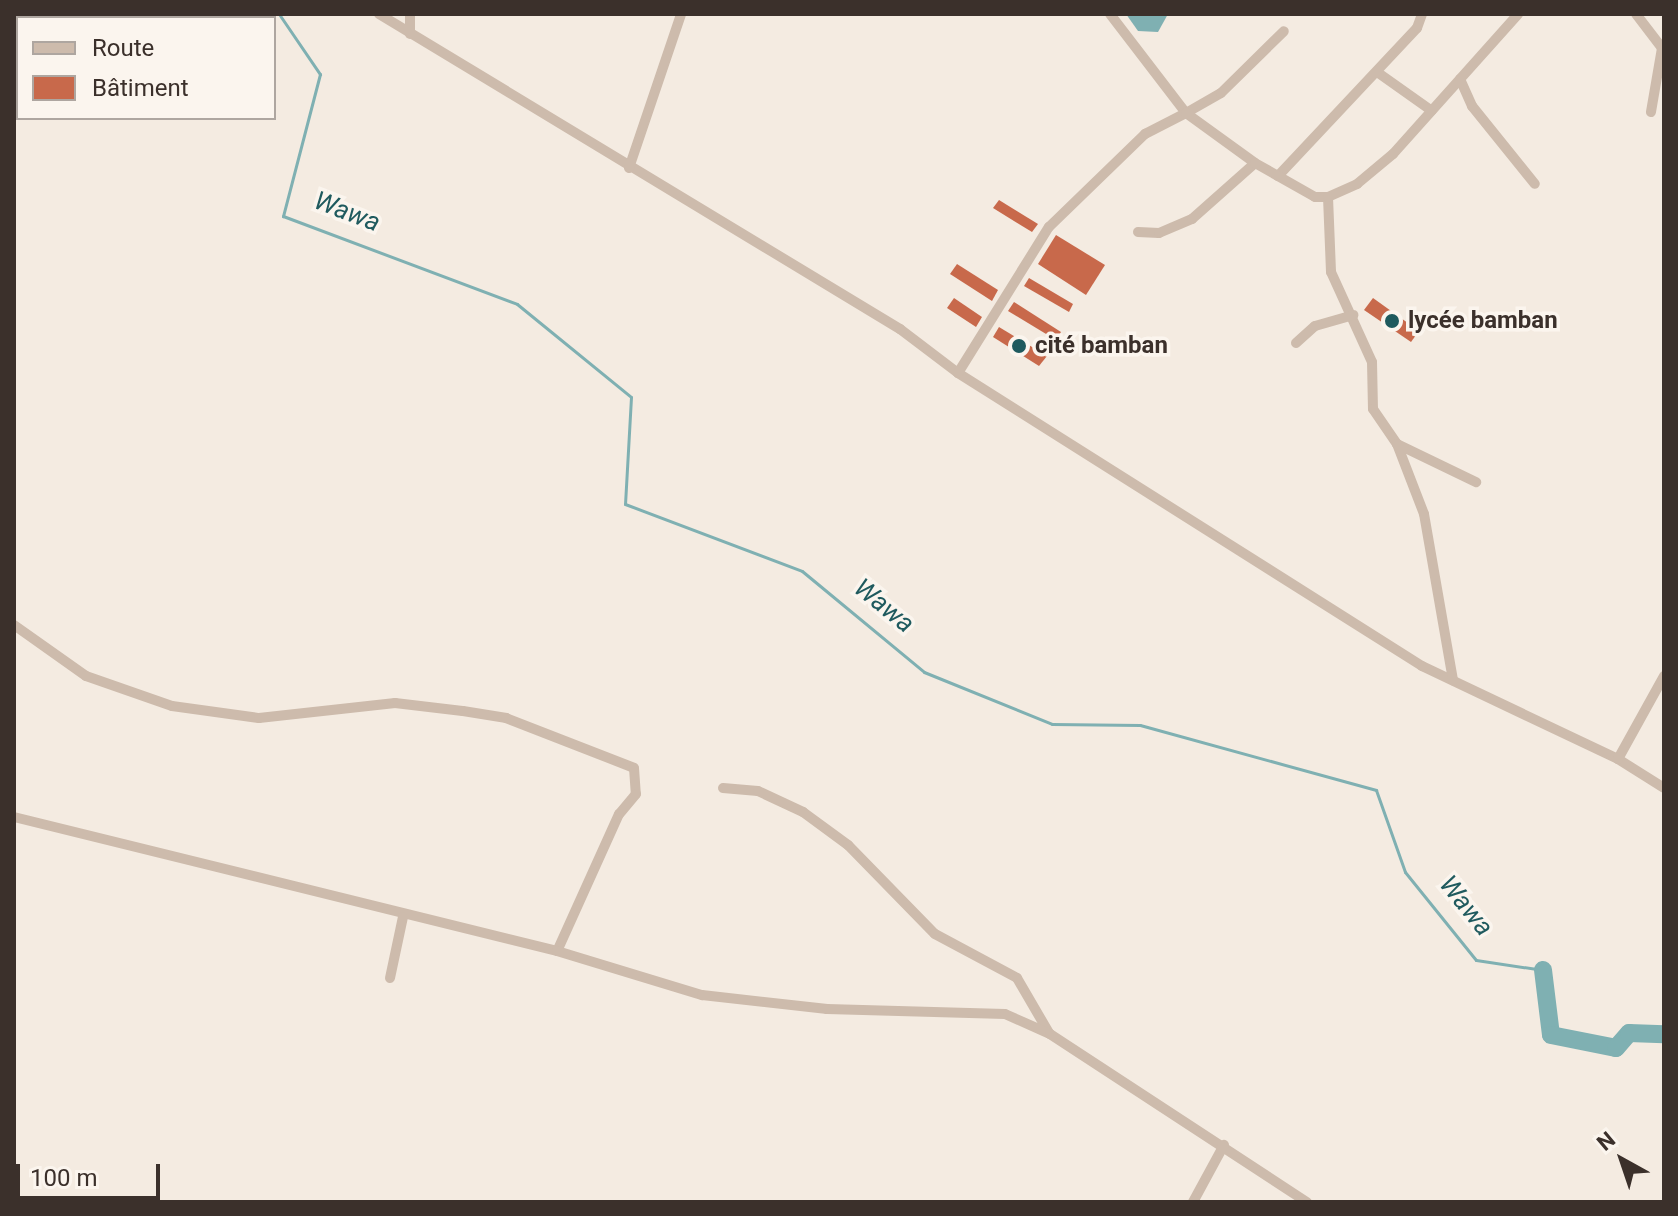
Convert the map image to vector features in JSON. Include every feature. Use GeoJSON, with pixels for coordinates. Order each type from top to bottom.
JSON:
{"type":"FeatureCollection","features":[{"type":"Feature","properties":{"kind":"street"},"geometry":{"type":"LineString","coordinates":[[410,14],[410,34]]}},
{"type":"Feature","properties":{"kind":"street"},"geometry":{"type":"LineString","coordinates":[[629,168],[681,14]]}},
{"type":"Feature","properties":{"kind":"street"},"geometry":{"type":"LineString","coordinates":[[1110,14],[1186,113],[1255,163],[1315,197],[1328,197],[1381,164],[1516,15]]}},
{"type":"Feature","properties":{"kind":"street"},"geometry":{"type":"LineString","coordinates":[[1278,176],[1377,72],[1422,14]]}},
{"type":"Feature","properties":{"kind":"street"},"geometry":{"type":"LineString","coordinates":[[1636,14],[1662,48],[1651,112]]}},
{"type":"Feature","properties":{"kind":"street"},"geometry":{"type":"LineString","coordinates":[[383,15],[629,168],[900,329],[958,373],[1453,680],[1662,783]]}},
{"type":"Feature","properties":{"kind":"street"},"geometry":{"type":"LineString","coordinates":[[958,373],[1049,227],[1145,134],[1221,93],[1284,31]]}},
{"type":"Feature","properties":{"kind":"street"},"geometry":{"type":"LineString","coordinates":[[1377,72],[1432,111]]}},
{"type":"Feature","properties":{"kind":"street"},"geometry":{"type":"LineString","coordinates":[[1460,79],[1472,106],[1535,184]]}},
{"type":"Feature","properties":{"kind":"street"},"geometry":{"type":"LineString","coordinates":[[1138,232],[1159,233],[1192,219],[1255,163]]}},
{"type":"Feature","properties":{"kind":"street"},"geometry":{"type":"LineString","coordinates":[[1328,197],[1331,272],[1372,362],[1373,409],[1397,444],[1424,514],[1453,680]]}},
{"type":"Feature","properties":{"kind":"street"},"geometry":{"type":"LineString","coordinates":[[1296,343],[1315,326],[1353,315]]}},
{"type":"Feature","properties":{"kind":"street"},"geometry":{"type":"LineString","coordinates":[[1397,444],[1476,482]]}},
{"type":"Feature","properties":{"kind":"street"},"geometry":{"type":"LineString","coordinates":[[14,625],[86,676],[172,706],[259,718],[395,703],[463,711],[506,718],[634,768],[636,794],[619,814],[557,951]]}},
{"type":"Feature","properties":{"kind":"street"},"geometry":{"type":"LineString","coordinates":[[1618,759],[1664,676]]}},
{"type":"Feature","properties":{"kind":"street"},"geometry":{"type":"LineString","coordinates":[[723,788],[758,791],[803,812],[848,845],[935,934],[1017,978],[1050,1034]]}},
{"type":"Feature","properties":{"kind":"street"},"geometry":{"type":"LineString","coordinates":[[14,817],[306,887],[403,917],[557,951],[702,995],[827,1009],[1005,1014],[1050,1034],[1307,1202]]}},
{"type":"Feature","properties":{"kind":"street"},"geometry":{"type":"LineString","coordinates":[[390,978],[403,917]]}},
{"type":"Feature","properties":{"kind":"street"},"geometry":{"type":"LineString","coordinates":[[1193,1202],[1224,1145]]}},
{"type":"Feature","properties":{"kind":"water"},"geometry":{"type":"Polygon","coordinates":[[[1126,14],[1168,14],[1158,32],[1138,31],[1126,14]]]}},
{"type":"Feature","properties":{"kind":"building"},"geometry":{"type":"Polygon","coordinates":[[[999,200],[1038,224],[1032,232],[993,208],[999,200]]]}},
{"type":"Feature","properties":{"kind":"building"},"geometry":{"type":"Polygon","coordinates":[[[1056,235],[1105,265],[1086,295],[1038,264],[1056,235]]]}},
{"type":"Feature","properties":{"kind":"building","name":"cité bamban"},"geometry":{"type":"Polygon","coordinates":[[[957,264],[998,290],[992,301],[950,274],[957,264]]]}},
{"type":"Feature","properties":{"kind":"building"},"geometry":{"type":"Polygon","coordinates":[[[1029,278],[1073,304],[1069,312],[1024,286],[1029,278]]]}},
{"type":"Feature","properties":{"kind":"building","name":"cité bamban"},"geometry":{"type":"Polygon","coordinates":[[[954,298],[982,317],[976,327],[947,308],[954,298]]]}},
{"type":"Feature","properties":{"kind":"building","name":"lycée bamban"},"geometry":{"type":"Polygon","coordinates":[[[1373,298],[1419,331],[1411,342],[1364,310],[1373,298]]]}},
{"type":"Feature","properties":{"kind":"building","name":"cité bamban"},"geometry":{"type":"Polygon","coordinates":[[[1014,302],[1061,332],[1056,340],[1008,311],[1014,302]]]}},
{"type":"Feature","properties":{"kind":"building","name":"cité bamban"},"geometry":{"type":"Polygon","coordinates":[[[999,327],[1047,356],[1039,366],[993,337],[999,327]]]}},
{"type":"Feature","properties":{"kind":"waterway","name":"Wawa"},"geometry":{"type":"LineString","coordinates":[[45,14],[48,16]]}},
{"type":"Feature","properties":{"kind":"waterway","name":"Wawa"},"geometry":{"type":"LineString","coordinates":[[279,14],[320,74],[283,216],[517,304],[631,397],[625,504],[802,571],[924,672],[1052,724],[1140,725],[1376,790],[1405,872],[1476,960],[1543,970]]}},
{"type":"Feature","properties":{"kind":"waterway","name":"Wawa"},"geometry":{"type":"LineString","coordinates":[[1543,970],[1551,1035],[1616,1048],[1629,1033],[1664,1034]]}},
{"type":"Feature","properties":{"kind":"place","name":"lycée bamban"},"geometry":{"type":"Point","coordinates":[1392,321]}},
{"type":"Feature","properties":{"kind":"place","name":"cité bamban"},"geometry":{"type":"Point","coordinates":[1019,346]}}]}
